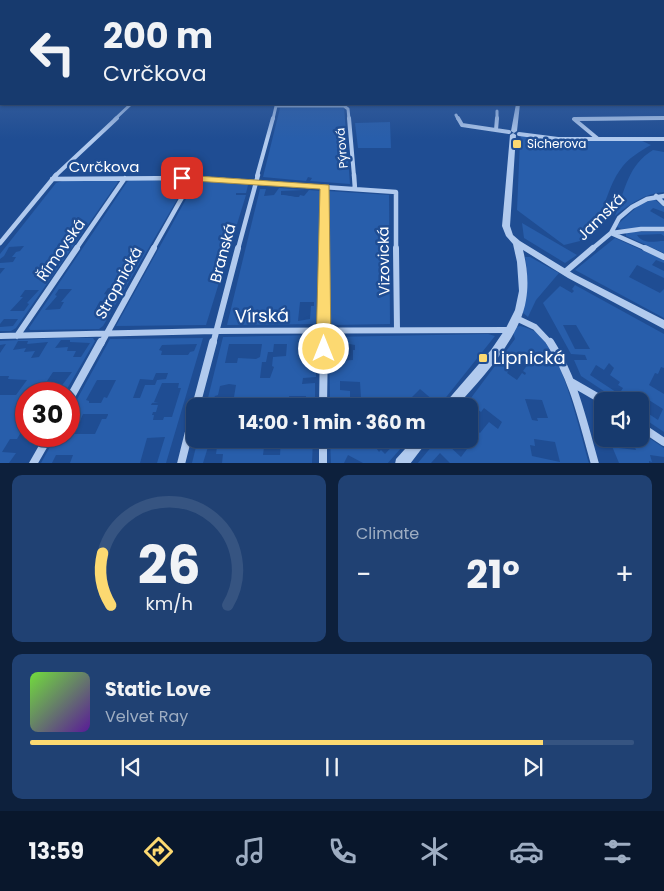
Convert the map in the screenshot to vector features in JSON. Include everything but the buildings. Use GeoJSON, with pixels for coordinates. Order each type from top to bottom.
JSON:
{"type":"FeatureCollection","features":[{"type":"Feature","properties":{"kind":"street"},"geometry":{"type":"LineString","coordinates":[[0,242],[52,179],[130,105]]}},
{"type":"Feature","properties":{"kind":"street"},"geometry":{"type":"LineString","coordinates":[[518,105],[506,226],[510,236],[516,243],[565,272],[664,326]]}},
{"type":"Feature","properties":{"kind":"street","name":"Branská"},"geometry":{"type":"LineString","coordinates":[[197,398],[276,106],[346,107]]}},
{"type":"Feature","properties":{"kind":"street","name":"Pýrová"},"geometry":{"type":"LineString","coordinates":[[346,107],[348,109],[355,189]]}},
{"type":"Feature","properties":{"kind":"street"},"geometry":{"type":"LineString","coordinates":[[496,130],[497,111]]}},
{"type":"Feature","properties":{"kind":"street"},"geometry":{"type":"LineString","coordinates":[[456,115],[462,125],[558,139],[664,139]]}},
{"type":"Feature","properties":{"kind":"street"},"geometry":{"type":"LineString","coordinates":[[598,139],[574,119],[664,118]]}},
{"type":"Feature","properties":{"kind":"street","name":"Římovská"},"geometry":{"type":"LineString","coordinates":[[17,336],[125,178]]}},
{"type":"Feature","properties":{"kind":"street","name":"Cvrčkova"},"geometry":{"type":"LineString","coordinates":[[52,179],[193,178],[396,192]]}},
{"type":"Feature","properties":{"kind":"street","name":"Stropnická"},"geometry":{"type":"LineString","coordinates":[[79,382],[193,178]]}},
{"type":"Feature","properties":{"kind":"street"},"geometry":{"type":"LineString","coordinates":[[323,398],[325,187]]}},
{"type":"Feature","properties":{"kind":"street","name":"Vizovická"},"geometry":{"type":"LineString","coordinates":[[396,192],[397,330]]}},
{"type":"Feature","properties":{"kind":"street"},"geometry":{"type":"LineString","coordinates":[[656,196],[664,204]]}},
{"type":"Feature","properties":{"kind":"street","name":"Jamská"},"geometry":{"type":"LineString","coordinates":[[565,272],[611,233],[614,224],[635,204],[648,198],[664,196]]}},
{"type":"Feature","properties":{"kind":"street"},"geometry":{"type":"LineString","coordinates":[[611,233],[641,229],[664,229]]}},
{"type":"Feature","properties":{"kind":"street"},"geometry":{"type":"LineString","coordinates":[[611,233],[664,257]]}},
{"type":"Feature","properties":{"kind":"street"},"geometry":{"type":"LineString","coordinates":[[456,398],[502,341],[516,318],[523,287],[522,260],[516,243]]}},
{"type":"Feature","properties":{"kind":"street"},"geometry":{"type":"LineString","coordinates":[[516,318],[537,328],[546,337],[571,382],[595,463]]}},
{"type":"Feature","properties":{"kind":"street","name":"Vírská"},"geometry":{"type":"LineString","coordinates":[[0,336],[324,330],[509,330]]}},
{"type":"Feature","properties":{"kind":"street"},"geometry":{"type":"LineString","coordinates":[[571,382],[594,395]]}},
{"type":"Feature","properties":{"kind":"street"},"geometry":{"type":"LineString","coordinates":[[649,432],[664,442]]}},
{"type":"Feature","properties":{"kind":"street","name":"Branská"},"geometry":{"type":"LineString","coordinates":[[180,463],[186,441]]}},
{"type":"Feature","properties":{"kind":"street"},"geometry":{"type":"LineString","coordinates":[[34,463],[43,447]]}},
{"type":"Feature","properties":{"kind":"street"},"geometry":{"type":"LineString","coordinates":[[323,448],[323,463]]}},
{"type":"Feature","properties":{"kind":"street"},"geometry":{"type":"LineString","coordinates":[[402,463],[414,448]]}},
{"type":"Feature","properties":{"kind":"shaded area"},"geometry":{"type":"Polygon","coordinates":[[[344,107],[350,184],[310,181],[312,178],[308,177],[306,181],[263,177],[280,108],[344,107]]]}},
{"type":"Feature","properties":{"kind":"shaded area"},"geometry":{"type":"Polygon","coordinates":[[[390,122],[391,148],[358,148],[355,123],[390,122]]]}},
{"type":"Feature","properties":{"kind":"shaded area"},"geometry":{"type":"Polygon","coordinates":[[[521,135],[558,140],[640,140],[651,145],[630,159],[620,170],[596,221],[596,226],[580,241],[564,245],[517,210],[521,135]]]}},
{"type":"Feature","properties":{"kind":"shaded area"},"geometry":{"type":"Polygon","coordinates":[[[653,150],[664,152],[664,192],[638,200],[615,216],[628,179],[638,163],[653,150]]]}},
{"type":"Feature","properties":{"kind":"shaded area"},"geometry":{"type":"Polygon","coordinates":[[[116,180],[118,182],[16,328],[11,331],[0,331],[0,327],[13,326],[18,319],[4,319],[0,324],[0,274],[5,268],[0,268],[0,263],[13,262],[16,257],[12,257],[24,246],[9,247],[0,259],[0,254],[56,183],[62,181],[116,180]],[[25,290],[20,297],[23,297],[10,311],[24,311],[29,304],[27,303],[39,290],[25,290]]]}},
{"type":"Feature","properties":{"kind":"shaded area"},"geometry":{"type":"Polygon","coordinates":[[[130,180],[188,181],[103,326],[99,329],[30,330],[29,328],[130,180]],[[108,288],[104,294],[108,295],[103,301],[100,301],[96,308],[110,309],[114,302],[112,301],[121,288],[108,288]],[[59,289],[55,295],[57,296],[45,310],[60,309],[64,302],[61,302],[72,289],[59,289]]]}},
{"type":"Feature","properties":{"kind":"shaded area"},"geometry":{"type":"Polygon","coordinates":[[[196,181],[248,185],[246,193],[236,193],[236,195],[246,195],[206,325],[116,326],[196,181]]]}},
{"type":"Feature","properties":{"kind":"shaded area"},"geometry":{"type":"Polygon","coordinates":[[[279,188],[305,190],[281,191],[281,195],[297,197],[300,195],[304,196],[309,190],[320,191],[316,324],[227,325],[260,189],[266,189],[264,196],[274,195],[279,188]],[[300,302],[298,321],[310,319],[311,306],[314,306],[314,302],[300,302]]]}},
{"type":"Feature","properties":{"kind":"shaded area"},"geometry":{"type":"Polygon","coordinates":[[[328,191],[389,195],[390,324],[331,325],[328,191]]]}},
{"type":"Feature","properties":{"kind":"shaded area"},"geometry":{"type":"Polygon","coordinates":[[[654,199],[664,207],[664,212],[653,208],[650,211],[664,219],[664,227],[621,229],[616,226],[639,205],[654,199]]]}},
{"type":"Feature","properties":{"kind":"shaded area"},"geometry":{"type":"Polygon","coordinates":[[[522,223],[577,255],[565,263],[524,238],[522,223]]]}},
{"type":"Feature","properties":{"kind":"shaded area"},"geometry":{"type":"Polygon","coordinates":[[[626,232],[664,232],[664,236],[661,234],[637,235],[646,241],[664,241],[664,253],[626,236],[626,232]]]}},
{"type":"Feature","properties":{"kind":"shaded area"},"geometry":{"type":"Polygon","coordinates":[[[615,238],[664,260],[664,263],[656,260],[652,265],[664,271],[664,278],[637,265],[629,277],[660,293],[664,289],[664,318],[575,270],[615,238]]]}},
{"type":"Feature","properties":{"kind":"shaded area"},"geometry":{"type":"Polygon","coordinates":[[[525,257],[530,257],[559,273],[536,300],[528,317],[522,312],[527,271],[525,257]]]}},
{"type":"Feature","properties":{"kind":"shaded area"},"geometry":{"type":"Polygon","coordinates":[[[575,285],[664,334],[664,368],[661,367],[658,374],[655,373],[649,385],[664,394],[664,432],[649,422],[649,414],[658,420],[663,409],[649,400],[649,392],[620,392],[623,388],[618,385],[620,382],[610,375],[614,368],[609,363],[604,370],[596,365],[590,375],[616,392],[605,392],[581,376],[574,360],[587,360],[585,355],[571,354],[543,303],[560,286],[572,293],[574,291],[572,289],[575,285]],[[563,325],[575,349],[590,349],[576,325],[563,325]]]}},
{"type":"Feature","properties":{"kind":"shaded area"},"geometry":{"type":"Polygon","coordinates":[[[520,326],[540,335],[548,345],[570,395],[589,463],[450,463],[440,453],[431,463],[418,463],[430,448],[451,448],[461,457],[468,448],[478,448],[478,431],[480,433],[489,422],[498,429],[502,422],[484,408],[481,412],[478,410],[478,398],[471,398],[515,339],[513,332],[516,327],[520,326]],[[515,356],[506,366],[510,369],[507,373],[517,380],[522,373],[525,375],[526,373],[523,371],[528,364],[515,356]],[[525,399],[532,420],[538,421],[537,418],[548,418],[542,400],[525,399]],[[534,439],[535,446],[530,445],[532,456],[560,462],[555,442],[534,439]]]}},
{"type":"Feature","properties":{"kind":"shaded area"},"geometry":{"type":"Polygon","coordinates":[[[488,334],[495,336],[445,398],[431,398],[420,389],[411,398],[361,398],[360,382],[340,381],[340,390],[350,391],[350,398],[330,398],[329,337],[488,334]],[[337,344],[338,361],[353,360],[355,345],[337,344]]]}},
{"type":"Feature","properties":{"kind":"shaded area"},"geometry":{"type":"Polygon","coordinates":[[[317,335],[316,377],[303,378],[302,384],[315,383],[315,398],[289,396],[289,398],[234,398],[236,385],[229,384],[220,386],[218,395],[214,398],[208,398],[223,337],[317,335]],[[229,344],[225,363],[237,363],[238,358],[256,359],[260,357],[262,344],[229,344]],[[274,344],[273,352],[268,352],[266,362],[262,362],[260,378],[270,378],[274,367],[272,366],[273,357],[286,356],[287,344],[274,344]]]}},
{"type":"Feature","properties":{"kind":"shaded area"},"geometry":{"type":"Polygon","coordinates":[[[57,338],[93,338],[95,341],[71,382],[64,382],[72,372],[53,372],[47,381],[52,382],[26,382],[27,380],[8,379],[9,376],[0,376],[0,353],[6,344],[0,345],[0,341],[57,338]],[[61,340],[55,348],[68,347],[67,351],[76,351],[73,357],[81,357],[90,343],[70,342],[70,340],[61,340]],[[18,341],[13,350],[26,348],[24,352],[35,351],[31,358],[39,357],[48,342],[27,344],[28,341],[18,341]]]}},
{"type":"Feature","properties":{"kind":"shaded area"},"geometry":{"type":"Polygon","coordinates":[[[203,338],[166,463],[157,463],[165,437],[147,438],[140,463],[70,463],[73,455],[56,455],[52,463],[41,463],[50,447],[80,447],[80,434],[95,434],[102,419],[106,419],[108,414],[83,414],[80,421],[80,394],[110,339],[203,338]],[[197,344],[162,345],[159,350],[162,351],[161,355],[188,355],[194,351],[197,344]],[[156,373],[153,380],[140,379],[133,398],[140,398],[145,385],[155,385],[157,380],[166,379],[168,373],[156,373]],[[97,380],[86,400],[89,403],[101,403],[104,397],[107,398],[116,380],[97,380]],[[162,383],[154,402],[159,402],[152,403],[151,405],[158,405],[156,412],[153,412],[152,415],[154,415],[153,420],[163,420],[164,417],[172,417],[181,388],[178,388],[179,383],[162,383]]]}},
{"type":"Feature","properties":{"kind":"shaded area"},"geometry":{"type":"Polygon","coordinates":[[[0,395],[15,395],[15,439],[10,439],[2,452],[16,453],[9,463],[0,463],[0,395]]]}},
{"type":"Feature","properties":{"kind":"shaded area"},"geometry":{"type":"Polygon","coordinates":[[[649,438],[664,448],[664,457],[650,455],[652,462],[649,461],[649,463],[619,463],[612,447],[636,450],[635,447],[649,447],[649,438]]]}},
{"type":"Feature","properties":{"kind":"shaded area"},"geometry":{"type":"Polygon","coordinates":[[[196,448],[208,448],[203,463],[192,463],[196,448]]]}},
{"type":"Feature","properties":{"kind":"shaded area"},"geometry":{"type":"Polygon","coordinates":[[[217,448],[264,448],[263,455],[280,455],[280,448],[313,448],[312,463],[222,463],[223,454],[216,454],[217,448]]]}},
{"type":"Feature","properties":{"kind":"shaded area"},"geometry":{"type":"Polygon","coordinates":[[[330,448],[376,448],[379,452],[381,450],[385,454],[391,448],[401,448],[388,463],[363,463],[348,455],[344,463],[331,463],[330,448]]]}},
{"type":"Feature","properties":{"kind":"place","name":"Sicherova"},"geometry":{"type":"Point","coordinates":[517,144]}},
{"type":"Feature","properties":{"kind":"place","name":"Lipnická"},"geometry":{"type":"Point","coordinates":[483,358]}},
{"type":"Feature","properties":{"kind":"route"},"geometry":{"type":"LineString","coordinates":[[182,178],[325,187],[324,349]]}}]}
